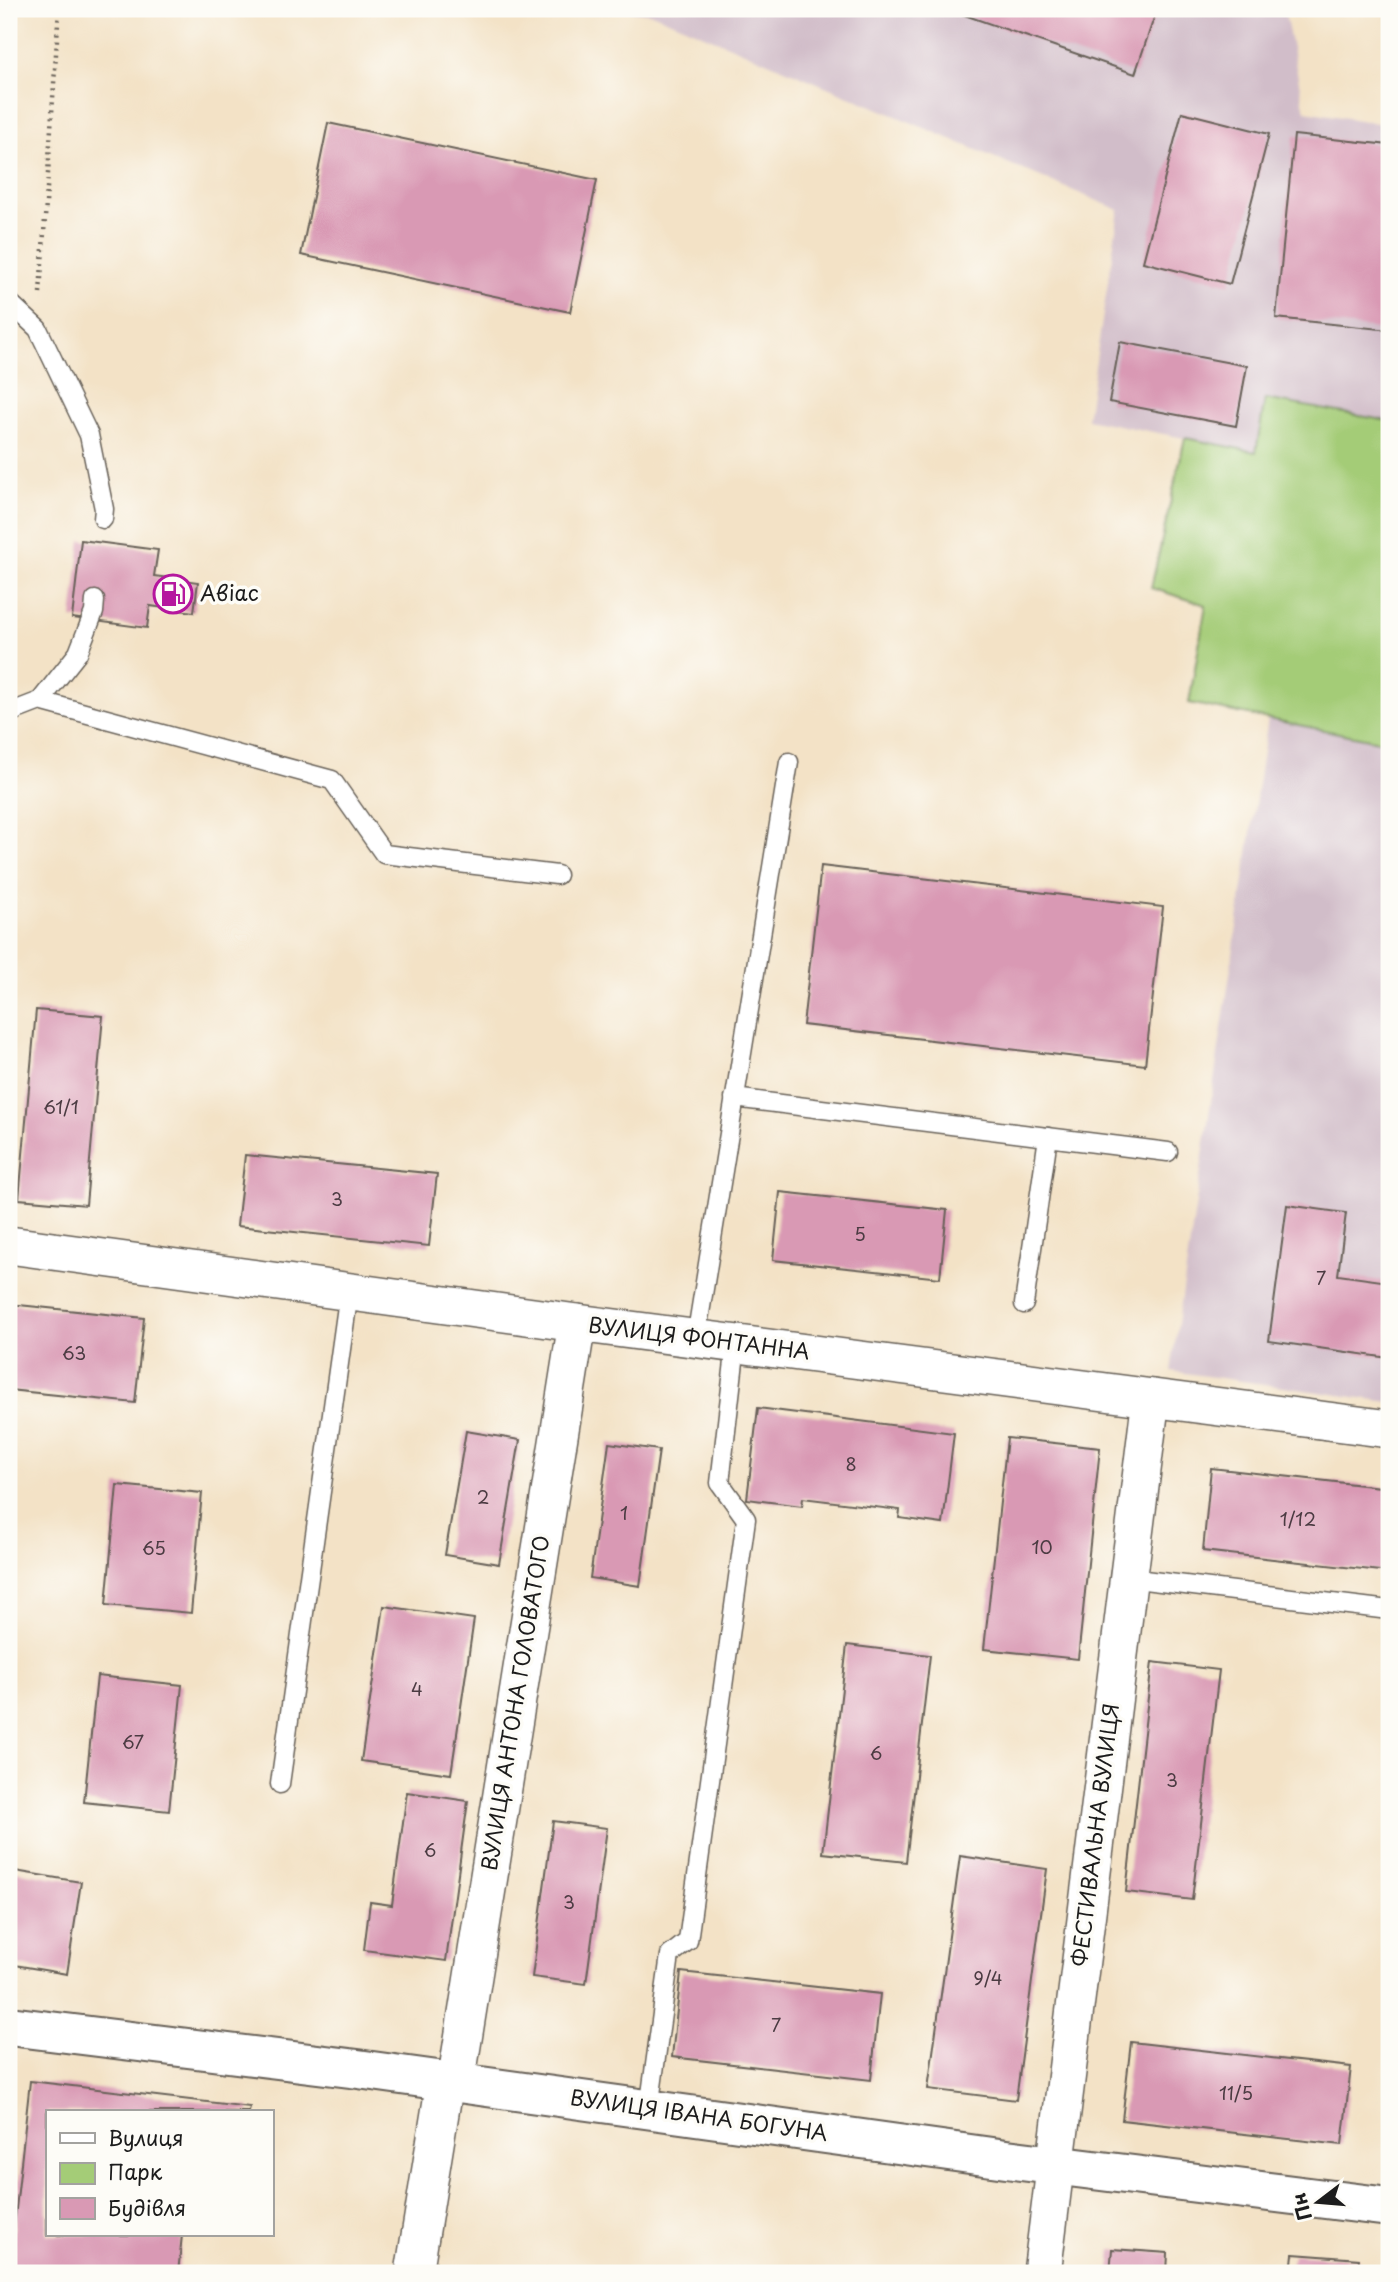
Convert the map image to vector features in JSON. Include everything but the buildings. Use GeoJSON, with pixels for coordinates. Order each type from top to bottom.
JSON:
{"type":"FeatureCollection","features":[{"type":"Feature","properties":{"kind":"street","name":"ВУЛИЦЯ ФОНТАННА"},"geometry":{"type":"LineString","coordinates":[[9,1245],[695,1339],[1389,1429]]}},
{"type":"Feature","properties":{"kind":"street","name":"ВУЛИЦЯ АНТОНА ГОЛОВАТОГО"},"geometry":{"type":"LineString","coordinates":[[414,2273],[450,2082],[577,1323]]}},
{"type":"Feature","properties":{"kind":"street","name":"ФЕСТИВАЛЬНА ВУЛИЦЯ"},"geometry":{"type":"LineString","coordinates":[[1042,2273],[1151,1398]]}},
{"type":"Feature","properties":{"kind":"street","name":"ВУЛИЦЯ ІВАНА БОГУНА"},"geometry":{"type":"LineString","coordinates":[[9,2026],[358,2069],[1055,2165],[1389,2207]]}},
{"type":"Feature","properties":{"kind":"lane"},"geometry":{"type":"LineString","coordinates":[[9,302],[38,329],[89,435],[104,509],[103,519]]}},
{"type":"Feature","properties":{"kind":"lane"},"geometry":{"type":"LineString","coordinates":[[9,713],[40,701],[78,653],[94,612],[95,600]]}},
{"type":"Feature","properties":{"kind":"lane"},"geometry":{"type":"LineString","coordinates":[[40,701],[332,780],[384,854],[557,875]]}},
{"type":"Feature","properties":{"kind":"lane"},"geometry":{"type":"LineString","coordinates":[[695,1339],[789,762]]}},
{"type":"Feature","properties":{"kind":"lane"},"geometry":{"type":"LineString","coordinates":[[734,1098],[1168,1152]]}},
{"type":"Feature","properties":{"kind":"lane"},"geometry":{"type":"LineString","coordinates":[[1024,1304],[1048,1137]]}},
{"type":"Feature","properties":{"kind":"lane"},"geometry":{"type":"LineString","coordinates":[[280,1784],[349,1292]]}},
{"type":"Feature","properties":{"kind":"lane"},"geometry":{"type":"LineString","coordinates":[[649,2109],[670,1955],[688,1941],[746,1519],[720,1483],[736,1343]]}},
{"type":"Feature","properties":{"kind":"lane"},"geometry":{"type":"LineString","coordinates":[[1128,1578],[1389,1610]]}},
{"type":"Feature","properties":{"kind":"path"},"geometry":{"type":"LineString","coordinates":[[38,329],[60,9]]}},
{"type":"Feature","properties":{"kind":"shaded area"},"geometry":{"type":"Polygon","coordinates":[[[616,9],[1284,9],[1305,111],[1389,125],[1389,421],[1265,399],[1256,452],[1087,419],[1119,210],[654,14],[616,9]]]}},
{"type":"Feature","properties":{"kind":"shaded area"},"geometry":{"type":"Polygon","coordinates":[[[1268,718],[1389,743],[1389,1402],[1171,1371],[1268,718]]]}},
{"type":"Feature","properties":{"kind":"green space"},"geometry":{"type":"Polygon","coordinates":[[[1265,399],[1389,421],[1389,743],[1189,703],[1206,605],[1151,588],[1185,438],[1256,452],[1265,399]]]}},
{"type":"Feature","properties":{"kind":"place","name":"Авіас"},"geometry":{"type":"Point","coordinates":[173,594]}}]}
